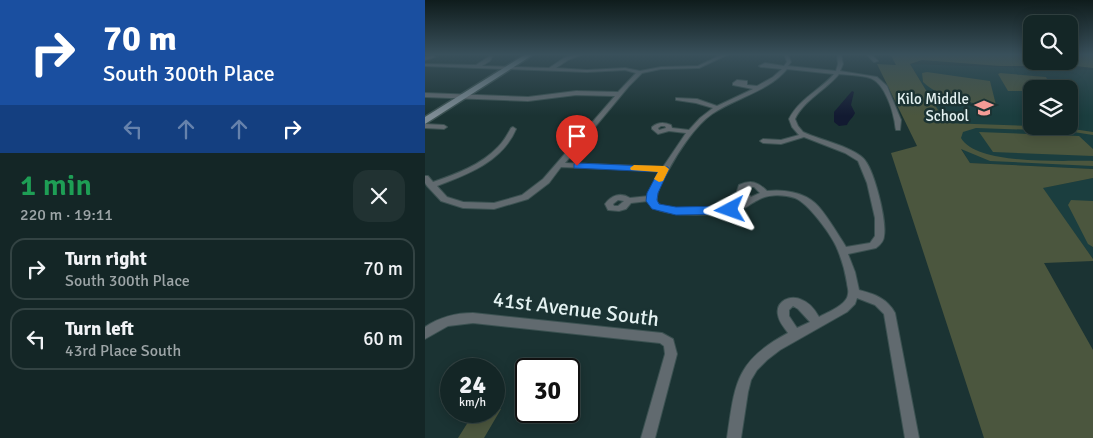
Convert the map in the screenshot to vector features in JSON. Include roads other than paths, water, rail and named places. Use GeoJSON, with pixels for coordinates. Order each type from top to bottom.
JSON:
{"type":"FeatureCollection","features":[{"type":"Feature","properties":{"kind":"street"},"geometry":{"type":"LineString","coordinates":[[425,121],[498,74]]}},
{"type":"Feature","properties":{"kind":"street"},"geometry":{"type":"LineString","coordinates":[[425,178],[444,199],[463,205],[484,206],[509,203],[532,193],[559,165],[638,74]]}},
{"type":"Feature","properties":{"kind":"street"},"geometry":{"type":"LineString","coordinates":[[734,438],[746,375],[758,359],[843,309],[851,300],[855,293],[843,251],[815,208],[806,200],[788,193],[765,194],[730,210],[697,212],[659,208],[653,204],[651,198],[665,169],[703,118],[757,88],[776,74]]}},
{"type":"Feature","properties":{"kind":"street"},"geometry":{"type":"LineString","coordinates":[[835,74],[828,84],[794,114],[793,124],[805,136],[856,157],[865,164],[867,169],[880,225],[880,236],[877,243],[873,246],[843,251]]}},
{"type":"Feature","properties":{"kind":"street"},"geometry":{"type":"LineString","coordinates":[[853,74],[870,77],[881,83],[898,120],[898,129]]}},
{"type":"Feature","properties":{"kind":"street"},"geometry":{"type":"LineString","coordinates":[[745,84],[757,88]]}},
{"type":"Feature","properties":{"kind":"street"},"geometry":{"type":"LineString","coordinates":[[425,95],[528,99],[576,93],[619,94]]}},
{"type":"Feature","properties":{"kind":"street"},"geometry":{"type":"LineString","coordinates":[[678,99],[697,101],[718,108]]}},
{"type":"Feature","properties":{"kind":"street"},"geometry":{"type":"LineString","coordinates":[[425,126],[444,127]]}},
{"type":"Feature","properties":{"kind":"street"},"geometry":{"type":"LineString","coordinates":[[431,186],[467,172],[486,160],[506,142],[513,129]]}},
{"type":"Feature","properties":{"kind":"street"},"geometry":{"type":"LineString","coordinates":[[669,129],[691,132]]}},
{"type":"Feature","properties":{"kind":"street"},"geometry":{"type":"LineString","coordinates":[[763,141],[785,142],[805,136]]}},
{"type":"Feature","properties":{"kind":"street"},"geometry":{"type":"LineString","coordinates":[[559,165],[665,169]]}},
{"type":"Feature","properties":{"kind":"street"},"geometry":{"type":"LineString","coordinates":[[750,201],[741,191],[741,187],[756,185],[765,194]]}},
{"type":"Feature","properties":{"kind":"street"},"geometry":{"type":"LineString","coordinates":[[628,201],[651,198]]}},
{"type":"Feature","properties":{"kind":"street"},"geometry":{"type":"LineString","coordinates":[[855,293],[876,301],[884,306],[889,313],[913,438]]}},
{"type":"Feature","properties":{"kind":"street"},"geometry":{"type":"LineString","coordinates":[[796,336],[784,317],[783,309],[788,304],[796,302],[804,305],[818,324]]}},
{"type":"Feature","properties":{"kind":"street","name":"41st Avenue South"},"geometry":{"type":"LineString","coordinates":[[450,319],[481,318],[659,337],[667,340],[671,347],[667,370]]}},
{"type":"Feature","properties":{"kind":"street"},"geometry":{"type":"LineString","coordinates":[[425,334],[450,319]]}},
{"type":"Feature","properties":{"kind":"street"},"geometry":{"type":"LineString","coordinates":[[648,438],[667,370]]}},
{"type":"Feature","properties":{"kind":"place","name":"Kilo Middle School"},"geometry":{"type":"Point","coordinates":[984,108]}}]}
